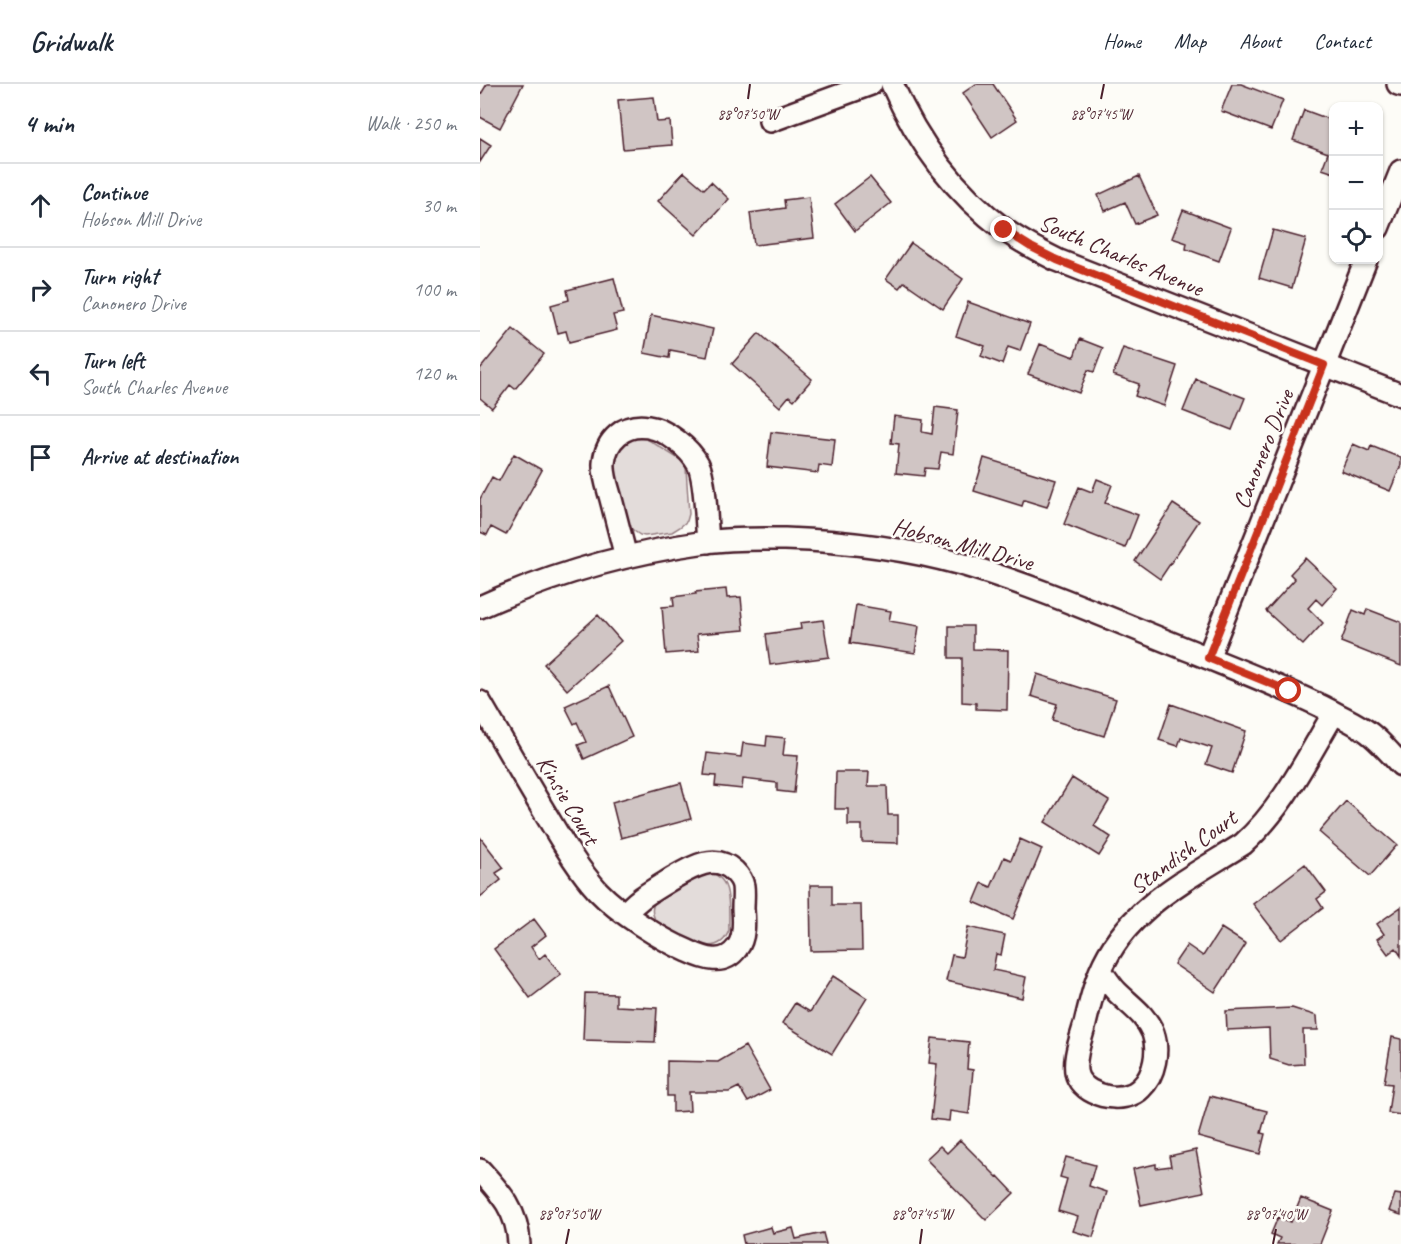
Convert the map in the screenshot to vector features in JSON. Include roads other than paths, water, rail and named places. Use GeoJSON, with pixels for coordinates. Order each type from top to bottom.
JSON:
{"type":"FeatureCollection","features":[{"type":"Feature","properties":{"kind":"street"},"geometry":{"type":"LineString","coordinates":[[770,121],[871,84]]}},
{"type":"Feature","properties":{"kind":"street","name":"South Charles Avenue"},"geometry":{"type":"LineString","coordinates":[[892,84],[932,157],[964,194],[1004,230],[1057,260],[1401,395]]}},
{"type":"Feature","properties":{"kind":"street"},"geometry":{"type":"LineString","coordinates":[[1383,216],[1401,171]]}},
{"type":"Feature","properties":{"kind":"street","name":"Canonero Drive"},"geometry":{"type":"LineString","coordinates":[[1208,658],[1364,264]]}},
{"type":"Feature","properties":{"kind":"street"},"geometry":{"type":"LineString","coordinates":[[626,557],[607,485],[605,455],[610,442],[619,432],[638,426],[658,430],[681,443],[693,456],[702,479],[708,542]]}},
{"type":"Feature","properties":{"kind":"street","name":"Hobson Mill Drive"},"geometry":{"type":"LineString","coordinates":[[480,608],[508,594],[561,574],[626,557],[708,542],[745,539],[816,540],[914,553],[960,564],[1022,585],[1289,691],[1364,729],[1401,765]]}},
{"type":"Feature","properties":{"kind":"street","name":"Kinsie Court"},"geometry":{"type":"LineString","coordinates":[[480,702],[554,829],[583,872],[598,890],[625,914],[676,946],[701,957],[713,960],[723,959],[731,955],[739,946],[742,935],[744,922],[742,885],[739,877],[731,868],[711,861],[683,872],[634,903],[625,914]]}},
{"type":"Feature","properties":{"kind":"street","name":"Standish Court"},"geometry":{"type":"LineString","coordinates":[[1101,970],[1115,990],[1144,1017],[1153,1032],[1156,1045],[1155,1061],[1149,1077],[1141,1089],[1129,1095],[1103,1096],[1091,1092],[1078,1078],[1077,1052],[1101,970],[1120,935],[1138,916],[1159,897],[1243,844],[1269,817],[1299,773],[1334,713]]}},
{"type":"Feature","properties":{"kind":"street"},"geometry":{"type":"LineString","coordinates":[[480,1170],[504,1199],[514,1216],[519,1244]]}}]}
